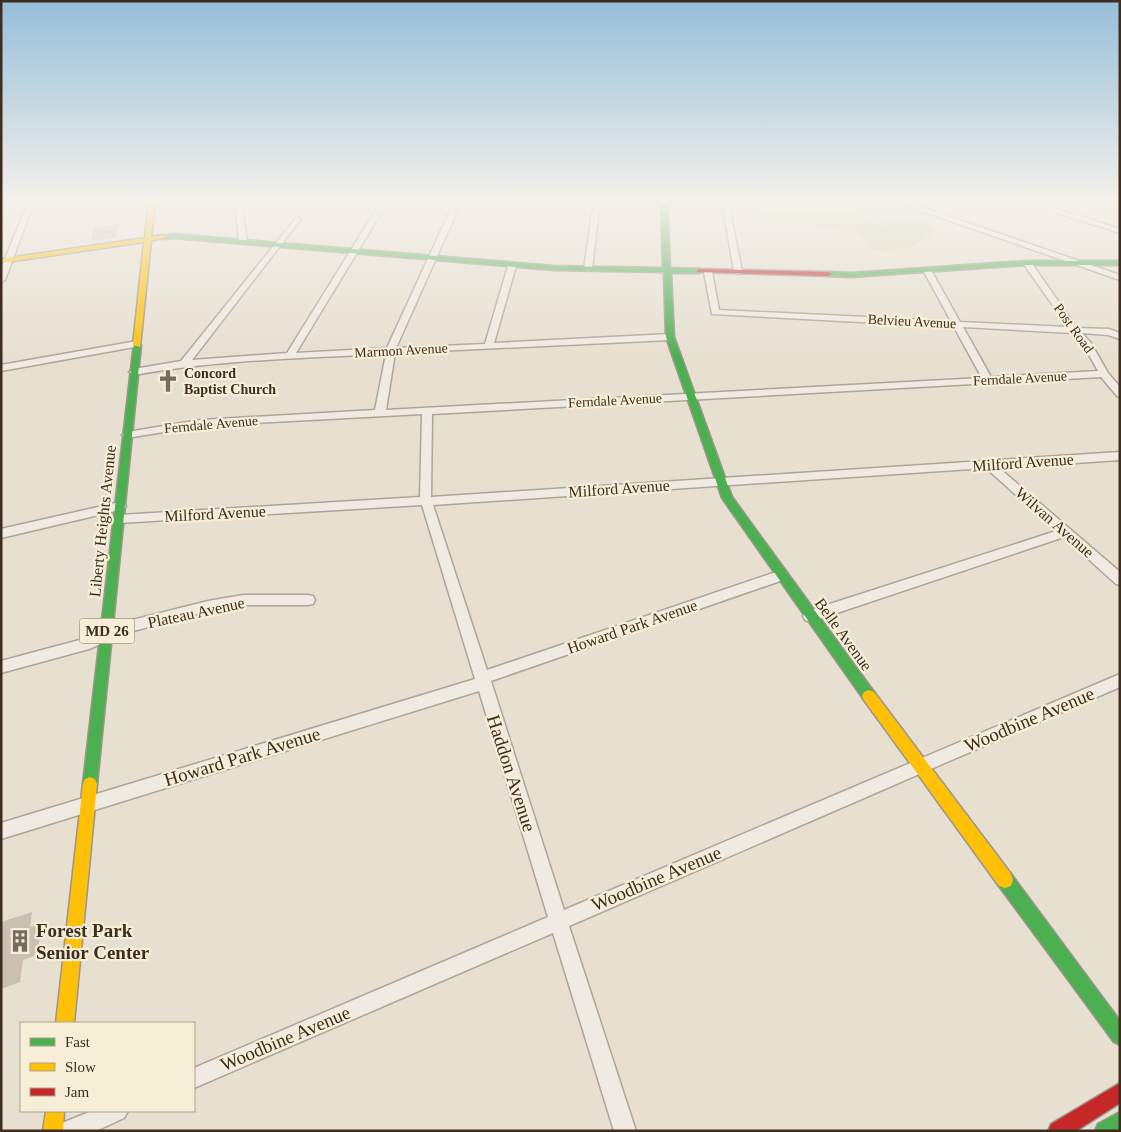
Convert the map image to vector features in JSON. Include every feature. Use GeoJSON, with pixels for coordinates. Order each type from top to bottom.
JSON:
{"type":"FeatureCollection","features":[{"type":"Feature","properties":{"kind":"street"},"geometry":{"type":"LineString","coordinates":[[1,280],[5,260],[48,253]]}},
{"type":"Feature","properties":{"kind":"street","name":"Liberty Heights Avenue"},"geometry":{"type":"LineString","coordinates":[[65,1022],[146,253]]}},
{"type":"Feature","properties":{"kind":"street"},"geometry":{"type":"LineString","coordinates":[[184,363],[271,253]]}},
{"type":"Feature","properties":{"kind":"street"},"geometry":{"type":"LineString","coordinates":[[290,356],[353,253]]}},
{"type":"Feature","properties":{"kind":"street"},"geometry":{"type":"LineString","coordinates":[[363,253],[512,266],[851,275],[1027,263],[1120,263]]}},
{"type":"Feature","properties":{"kind":"street"},"geometry":{"type":"LineString","coordinates":[[380,413],[391,350],[435,253]]}},
{"type":"Feature","properties":{"kind":"street"},"geometry":{"type":"LineString","coordinates":[[588,269],[590,253]]}},
{"type":"Feature","properties":{"kind":"street","name":"Belle Avenue"},"geometry":{"type":"LineString","coordinates":[[665,253],[670,337],[727,498],[810,616],[1120,1036]]}},
{"type":"Feature","properties":{"kind":"street"},"geometry":{"type":"LineString","coordinates":[[735,253],[738,272]]}},
{"type":"Feature","properties":{"kind":"street"},"geometry":{"type":"LineString","coordinates":[[1047,253],[1120,278]]}},
{"type":"Feature","properties":{"kind":"street","name":"Post Road"},"geometry":{"type":"LineString","coordinates":[[1027,263],[1074,330],[1094,354],[1104,374],[1120,394]]}},
{"type":"Feature","properties":{"kind":"street"},"geometry":{"type":"LineString","coordinates":[[490,346],[512,266]]}},
{"type":"Feature","properties":{"kind":"street"},"geometry":{"type":"LineString","coordinates":[[927,270],[988,380]]}},
{"type":"Feature","properties":{"kind":"street","name":"Belvieu Avenue"},"geometry":{"type":"LineString","coordinates":[[708,272],[715,312],[1109,332]]}},
{"type":"Feature","properties":{"kind":"street","name":"Belvieu Avenue"},"geometry":{"type":"LineString","coordinates":[[1064,314],[1120,336]]}},
{"type":"Feature","properties":{"kind":"street","name":"Marmon Avenue"},"geometry":{"type":"LineString","coordinates":[[134,372],[184,363],[290,356],[670,337]]}},
{"type":"Feature","properties":{"kind":"street"},"geometry":{"type":"LineString","coordinates":[[1,368],[137,344]]}},
{"type":"Feature","properties":{"kind":"street","name":"Ferndale Avenue"},"geometry":{"type":"LineString","coordinates":[[127,435],[200,423],[1104,374]]}},
{"type":"Feature","properties":{"kind":"street","name":"Haddon Avenue"},"geometry":{"type":"LineString","coordinates":[[427,411],[424,493],[426,501],[625,1131]]}},
{"type":"Feature","properties":{"kind":"street","name":"Milford Avenue"},"geometry":{"type":"LineString","coordinates":[[1,534],[119,513],[426,501],[1120,456]]}},
{"type":"Feature","properties":{"kind":"street","name":"Wilvan Avenue"},"geometry":{"type":"LineString","coordinates":[[989,465],[1120,580]]}},
{"type":"Feature","properties":{"kind":"street"},"geometry":{"type":"LineString","coordinates":[[810,616],[1066,532]]}},
{"type":"Feature","properties":{"kind":"street","name":"Howard Park Avenue"},"geometry":{"type":"LineString","coordinates":[[1,831],[483,681],[782,575]]}},
{"type":"Feature","properties":{"kind":"street","name":"Plateau Avenue"},"geometry":{"type":"LineString","coordinates":[[1,667],[89,643],[106,634],[124,628],[226,603],[259,599],[308,600]]}},
{"type":"Feature","properties":{"kind":"street","name":"Woodbine Avenue"},"geometry":{"type":"LineString","coordinates":[[195,1078],[1120,680]]}},
{"type":"Feature","properties":{"kind":"street"},"geometry":{"type":"LineString","coordinates":[[1058,1131],[1120,1092]]}},
{"type":"Feature","properties":{"kind":"street"},"geometry":{"type":"LineString","coordinates":[[53,1131],[56,1112]]}},
{"type":"Feature","properties":{"kind":"street"},"geometry":{"type":"LineString","coordinates":[[70,1131],[115,1112]]}},
{"type":"Feature","properties":{"kind":"street"},"geometry":{"type":"LineString","coordinates":[[1105,1131],[1120,1122]]}},
{"type":"Feature","properties":{"kind":"building","name":"Forest Park Senior Center"},"geometry":{"type":"Polygon","coordinates":[[[32,912],[30,927],[42,923],[37,955],[23,960],[20,982],[1,989],[1,922],[32,912]]]}},
{"type":"Feature","properties":{"kind":"traffic: fast"},"geometry":{"type":"LineString","coordinates":[[373,253],[554,268],[699,271]]}},
{"type":"Feature","properties":{"kind":"traffic: fast"},"geometry":{"type":"LineString","coordinates":[[666,253],[670,337],[727,498],[869,696]]}},
{"type":"Feature","properties":{"kind":"traffic: fast"},"geometry":{"type":"LineString","coordinates":[[828,274],[851,275],[1027,263],[1120,263]]}},
{"type":"Feature","properties":{"kind":"traffic: fast"},"geometry":{"type":"LineString","coordinates":[[90,784],[137,345]]}},
{"type":"Feature","properties":{"kind":"traffic: fast"},"geometry":{"type":"LineString","coordinates":[[1005,880],[1120,1036]]}},
{"type":"Feature","properties":{"kind":"traffic: fast"},"geometry":{"type":"LineString","coordinates":[[1105,1131],[1120,1121]]}},
{"type":"Feature","properties":{"kind":"traffic: slow"},"geometry":{"type":"LineString","coordinates":[[1,261],[56,253]]}},
{"type":"Feature","properties":{"kind":"traffic: slow"},"geometry":{"type":"LineString","coordinates":[[137,345],[147,253]]}},
{"type":"Feature","properties":{"kind":"traffic: slow"},"geometry":{"type":"LineString","coordinates":[[869,696],[1005,880]]}},
{"type":"Feature","properties":{"kind":"traffic: slow"},"geometry":{"type":"LineString","coordinates":[[65,1022],[90,784]]}},
{"type":"Feature","properties":{"kind":"traffic: slow"},"geometry":{"type":"LineString","coordinates":[[53,1131],[55,1112]]}},
{"type":"Feature","properties":{"kind":"traffic: jam"},"geometry":{"type":"LineString","coordinates":[[699,271],[828,274]]}},
{"type":"Feature","properties":{"kind":"traffic: jam"},"geometry":{"type":"LineString","coordinates":[[1058,1131],[1120,1092]]}},
{"type":"Feature","properties":{"kind":"place","name":"Concord Baptist Church"},"geometry":{"type":"Point","coordinates":[168,381]}},
{"type":"Feature","properties":{"kind":"place","name":"Forest Park Senior Center"},"geometry":{"type":"Point","coordinates":[20,941]}}]}
